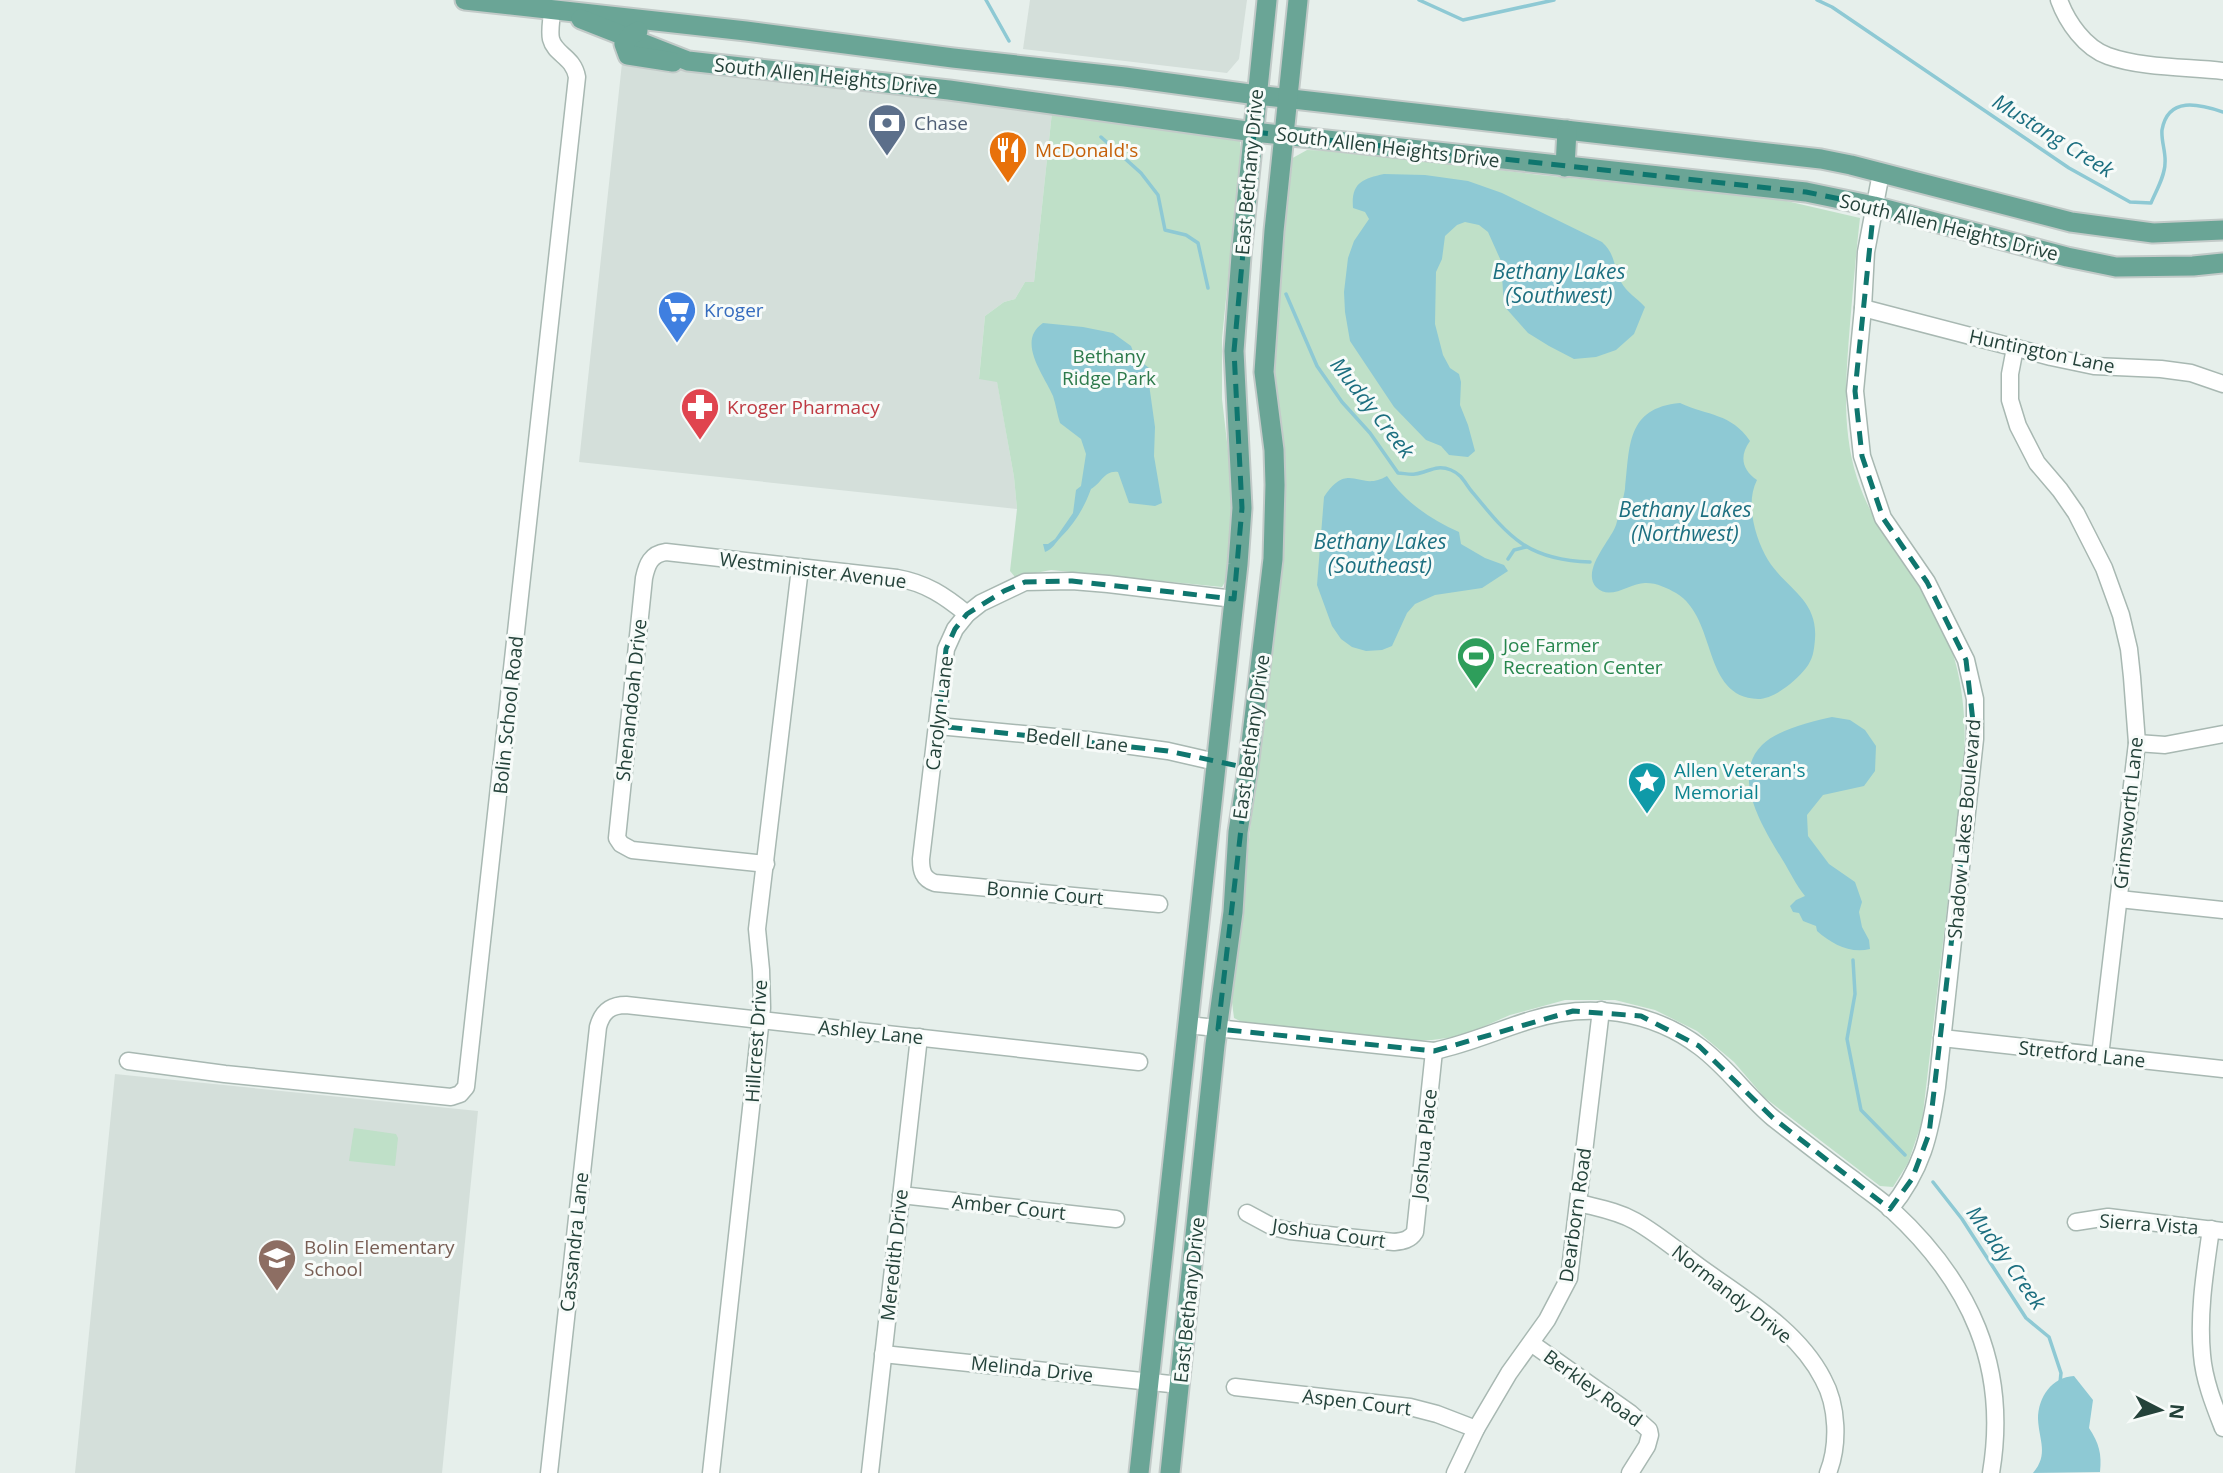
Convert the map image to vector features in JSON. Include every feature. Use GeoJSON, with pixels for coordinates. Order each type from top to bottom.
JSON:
{"type":"FeatureCollection","features":[{"type":"Feature","properties":{"kind":"main road","name":"South Allen Heights Drive"},"geometry":{"type":"LineString","coordinates":[[467,0],[1125,76],[1289,99],[1821,159],[2071,222],[2153,233],[2223,230]]}},
{"type":"Feature","properties":{"kind":"main road","name":"East Bethany Drive"},"geometry":{"type":"LineString","coordinates":[[1139,1473],[1242,508],[1234,351],[1266,0]]}},
{"type":"Feature","properties":{"kind":"main road","name":"East Bethany Drive"},"geometry":{"type":"LineString","coordinates":[[1170,1473],[1233,912],[1238,832],[1273,559],[1274,450],[1264,372],[1274,231],[1298,0]]}},
{"type":"Feature","properties":{"kind":"main road","name":"South Allen Heights Drive"},"geometry":{"type":"LineString","coordinates":[[555,10],[688,61],[949,90],[1254,132],[1806,192],[1874,206],[2067,257],[2116,267],[2223,263]]}},
{"type":"Feature","properties":{"kind":"main road"},"geometry":{"type":"LineString","coordinates":[[628,38],[644,29],[709,34],[732,30]]}},
{"type":"Feature","properties":{"kind":"main road"},"geometry":{"type":"LineString","coordinates":[[949,90],[953,58]]}},
{"type":"Feature","properties":{"kind":"main road"},"geometry":{"type":"LineString","coordinates":[[1564,167],[1567,130]]}},
{"type":"Feature","properties":{"kind":"main road"},"geometry":{"type":"LineString","coordinates":[[1216,762],[1248,768]]}},
{"type":"Feature","properties":{"kind":"street"},"geometry":{"type":"LineString","coordinates":[[2059,0],[2082,39],[2106,56],[2223,71]]}},
{"type":"Feature","properties":{"kind":"street","name":"Bolin School Road"},"geometry":{"type":"LineString","coordinates":[[128,1061],[225,1074],[451,1097],[460,1094],[467,1087],[577,78],[572,63],[556,50],[552,43],[555,10]]}},
{"type":"Feature","properties":{"kind":"street","name":"Shadow Lakes Boulevard"},"geometry":{"type":"LineString","coordinates":[[1881,173],[1866,252],[1855,391],[1862,456],[1883,517],[1927,582],[1959,642],[1975,699],[1976,739],[1929,1134],[1912,1180],[1891,1209]]}},
{"type":"Feature","properties":{"kind":"street","name":"Huntington Lane"},"geometry":{"type":"LineString","coordinates":[[1863,308],[2094,366],[2191,373],[2223,384]]}},
{"type":"Feature","properties":{"kind":"street","name":"Grimsworth Lane"},"geometry":{"type":"LineString","coordinates":[[2015,348],[2010,374],[2010,400],[2018,426],[2037,463],[2076,513],[2104,568],[2120,615],[2133,677],[2137,743],[2100,1056]]}},
{"type":"Feature","properties":{"kind":"street","name":"Westminister Avenue"},"geometry":{"type":"LineString","coordinates":[[652,558],[666,552],[909,580],[942,594],[967,614]]}},
{"type":"Feature","properties":{"kind":"street","name":"Shenandoah Drive"},"geometry":{"type":"LineString","coordinates":[[652,558],[644,578],[617,838],[621,844],[632,850],[766,864]]}},
{"type":"Feature","properties":{"kind":"street","name":"Hillcrest Drive"},"geometry":{"type":"LineString","coordinates":[[711,1473],[760,1019],[761,970],[757,929],[800,568]]}},
{"type":"Feature","properties":{"kind":"street","name":"Carolyn Lane"},"geometry":{"type":"LineString","coordinates":[[930,882],[922,872],[921,859],[946,649],[955,629],[967,614],[981,603],[1026,582],[1072,581],[1234,599]]}},
{"type":"Feature","properties":{"kind":"street","name":"Bedell Lane"},"geometry":{"type":"LineString","coordinates":[[938,726],[1168,751],[1216,762]]}},
{"type":"Feature","properties":{"kind":"street"},"geometry":{"type":"LineString","coordinates":[[2137,743],[2180,744],[2223,734]]}},
{"type":"Feature","properties":{"kind":"street","name":"Bonnie Court"},"geometry":{"type":"LineString","coordinates":[[930,882],[1159,904]]}},
{"type":"Feature","properties":{"kind":"street"},"geometry":{"type":"LineString","coordinates":[[2119,899],[2223,910]]}},
{"type":"Feature","properties":{"kind":"street","name":"Ashley Lane"},"geometry":{"type":"LineString","coordinates":[[604,1013],[611,1007],[626,1005],[1139,1062]]}},
{"type":"Feature","properties":{"kind":"street"},"geometry":{"type":"LineString","coordinates":[[1188,1025],[1434,1051],[1458,1046],[1533,1019],[1573,1011],[1601,1010],[1641,1016],[1699,1046],[1718,1061],[1773,1118],[1891,1209],[1918,1237],[1959,1289],[1987,1354],[1996,1423],[1991,1473]]}},
{"type":"Feature","properties":{"kind":"street","name":"Dearborn Road"},"geometry":{"type":"LineString","coordinates":[[1455,1473],[1476,1429],[1509,1373],[1557,1305],[1569,1278],[1601,1010]]}},
{"type":"Feature","properties":{"kind":"street","name":"Cassandra Lane"},"geometry":{"type":"LineString","coordinates":[[549,1473],[598,1027],[604,1013]]}},
{"type":"Feature","properties":{"kind":"street","name":"Meredith Drive"},"geometry":{"type":"LineString","coordinates":[[870,1473],[919,1037]]}},
{"type":"Feature","properties":{"kind":"street","name":"Stretford Lane"},"geometry":{"type":"LineString","coordinates":[[1942,1038],[2223,1069]]}},
{"type":"Feature","properties":{"kind":"street","name":"Joshua Place"},"geometry":{"type":"LineString","coordinates":[[1412,1237],[1415,1233],[1434,1051]]}},
{"type":"Feature","properties":{"kind":"street","name":"Amber Court"},"geometry":{"type":"LineString","coordinates":[[901,1195],[1116,1219]]}},
{"type":"Feature","properties":{"kind":"street","name":"Normandy Drive"},"geometry":{"type":"LineString","coordinates":[[1578,1203],[1621,1214],[1648,1229],[1756,1308],[1808,1355],[1824,1380],[1835,1422],[1835,1442],[1828,1473]]}},
{"type":"Feature","properties":{"kind":"street","name":"Joshua Court"},"geometry":{"type":"LineString","coordinates":[[1247,1213],[1273,1227],[1290,1231],[1394,1242],[1412,1237]]}},
{"type":"Feature","properties":{"kind":"street","name":"Sierra Vista"},"geometry":{"type":"LineString","coordinates":[[2076,1222],[2108,1217],[2217,1230]]}},
{"type":"Feature","properties":{"kind":"street"},"geometry":{"type":"LineString","coordinates":[[2217,1230],[2202,1303],[2202,1357],[2209,1391],[2223,1428]]}},
{"type":"Feature","properties":{"kind":"street","name":"Berkley Road"},"geometry":{"type":"LineString","coordinates":[[1531,1343],[1630,1413],[1649,1430],[1647,1446],[1630,1473]]}},
{"type":"Feature","properties":{"kind":"street","name":"Melinda Drive"},"geometry":{"type":"LineString","coordinates":[[883,1353],[1180,1385]]}},
{"type":"Feature","properties":{"kind":"street","name":"Aspen Court"},"geometry":{"type":"LineString","coordinates":[[1236,1387],[1410,1407],[1437,1413],[1476,1429]]}},
{"type":"Feature","properties":{"kind":"highlighted area"},"geometry":{"type":"Polygon","coordinates":[[[1254,132],[1806,192],[1874,206],[1855,391],[1862,456],[1883,518],[1927,582],[1966,660],[1975,739],[1929,1134],[1912,1179],[1890,1209],[1773,1118],[1699,1046],[1641,1016],[1573,1011],[1434,1051],[1218,1029],[1248,768],[1168,751],[938,726],[946,649],[955,629],[967,614],[1004,591],[1025,582],[1072,581],[1234,599],[1242,508],[1234,351],[1254,132]]]}},
{"type":"Feature","properties":{"kind":"shaded area"},"geometry":{"type":"Polygon","coordinates":[[[1030,0],[1247,0],[1239,59],[1227,73],[1023,49],[1030,0]]]}},
{"type":"Feature","properties":{"kind":"shaded area"},"geometry":{"type":"Polygon","coordinates":[[[622,63],[1052,112],[1034,282],[1025,282],[1015,299],[1004,302],[985,316],[979,378],[997,381],[1017,509],[579,462],[622,63]]]}},
{"type":"Feature","properties":{"kind":"shaded area","name":"Bolin Elementary School"},"geometry":{"type":"Polygon","coordinates":[[[115,1074],[478,1111],[442,1473],[75,1473],[115,1074]]]}},
{"type":"Feature","properties":{"kind":"green space","name":"Bethany Ridge Park"},"geometry":{"type":"Polygon","coordinates":[[[1052,112],[1233,136],[1240,141],[1222,338],[1222,399],[1232,485],[1232,533],[1228,577],[1222,587],[1051,570],[1015,577],[1010,571],[1017,509],[1014,477],[997,382],[979,379],[985,316],[1004,302],[1015,299],[1025,282],[1034,282],[1052,112]]]}},
{"type":"Feature","properties":{"kind":"green space"},"geometry":{"type":"Polygon","coordinates":[[[1307,150],[1338,151],[1540,175],[1769,197],[1860,218],[1846,382],[1852,459],[1870,511],[1927,597],[1947,637],[1960,681],[1965,726],[1963,771],[1922,1122],[1908,1163],[1893,1187],[1880,1186],[1764,1097],[1734,1062],[1697,1031],[1655,1010],[1615,1000],[1565,1000],[1510,1015],[1462,1036],[1432,1040],[1402,1040],[1244,1023],[1234,1018],[1232,1002],[1281,534],[1272,357],[1289,160],[1307,150]]]}},
{"type":"Feature","properties":{"kind":"green space"},"geometry":{"type":"Polygon","coordinates":[[[354,1128],[396,1134],[398,1138],[395,1166],[349,1161],[354,1128]]]}},
{"type":"Feature","properties":{"kind":"water","name":"Bethany Lakes (Southwest)"},"geometry":{"type":"Polygon","coordinates":[[[1384,174],[1425,175],[1468,181],[1502,193],[1602,242],[1612,256],[1623,286],[1645,307],[1634,334],[1616,350],[1596,357],[1574,359],[1549,346],[1528,333],[1504,306],[1501,261],[1488,232],[1479,225],[1465,222],[1457,225],[1445,236],[1442,259],[1436,272],[1435,324],[1443,355],[1450,368],[1459,374],[1460,405],[1475,451],[1468,457],[1449,455],[1441,446],[1426,440],[1394,407],[1350,341],[1344,292],[1348,258],[1354,241],[1369,219],[1365,212],[1353,208],[1354,193],[1364,180],[1384,174]]]}},
{"type":"Feature","properties":{"kind":"water"},"geometry":{"type":"Polygon","coordinates":[[[1043,323],[1113,333],[1131,346],[1135,357],[1149,368],[1155,427],[1154,456],[1162,503],[1155,506],[1129,503],[1118,472],[1109,473],[1091,489],[1075,521],[1052,548],[1045,552],[1043,544],[1055,539],[1073,513],[1086,454],[1081,439],[1060,423],[1053,396],[1034,358],[1032,339],[1035,330],[1043,323]]]}},
{"type":"Feature","properties":{"kind":"water","name":"Bethany Lakes (Northwest)"},"geometry":{"type":"Polygon","coordinates":[[[1680,403],[1727,420],[1750,441],[1743,457],[1748,472],[1757,480],[1753,489],[1752,510],[1759,541],[1775,570],[1806,604],[1815,625],[1814,651],[1802,673],[1778,693],[1764,698],[1740,695],[1727,685],[1718,671],[1699,620],[1689,605],[1676,593],[1646,583],[1608,593],[1596,587],[1592,580],[1594,564],[1616,525],[1634,432],[1649,412],[1662,406],[1680,403]]]}},
{"type":"Feature","properties":{"kind":"water","name":"Bethany Lakes (Southeast)"},"geometry":{"type":"Polygon","coordinates":[[[1387,476],[1401,494],[1419,509],[1459,532],[1461,544],[1504,565],[1508,571],[1482,588],[1435,595],[1415,604],[1407,613],[1392,646],[1366,651],[1352,647],[1341,639],[1332,626],[1317,585],[1324,497],[1340,480],[1348,478],[1369,481],[1387,476]]]}},
{"type":"Feature","properties":{"kind":"water"},"geometry":{"type":"Polygon","coordinates":[[[1832,717],[1850,720],[1865,730],[1876,746],[1875,771],[1864,786],[1823,795],[1807,815],[1808,836],[1829,864],[1855,882],[1862,902],[1859,912],[1862,927],[1869,940],[1870,949],[1848,949],[1835,944],[1817,931],[1816,926],[1803,921],[1799,913],[1793,912],[1790,906],[1805,896],[1759,818],[1750,787],[1749,772],[1753,758],[1762,745],[1785,731],[1832,717]]]}},
{"type":"Feature","properties":{"kind":"water"},"geometry":{"type":"Polygon","coordinates":[[[2074,1376],[2093,1400],[2089,1428],[2099,1449],[2100,1472],[2033,1473],[2042,1453],[2038,1419],[2041,1403],[2053,1384],[2074,1376]]]}},
{"type":"Feature","properties":{"kind":"waterway","name":"Muddy Creek"},"geometry":{"type":"LineString","coordinates":[[986,0],[1009,41]]}},
{"type":"Feature","properties":{"kind":"waterway","name":"Mustang Creek"},"geometry":{"type":"LineString","coordinates":[[1419,0],[1463,20],[1554,0]]}},
{"type":"Feature","properties":{"kind":"waterway","name":"Mustang Creek"},"geometry":{"type":"LineString","coordinates":[[1817,0],[1832,7],[2069,168],[2130,202],[2151,203],[2158,188],[2165,163],[2162,130],[2165,119],[2171,112],[2186,105],[2223,112]]}},
{"type":"Feature","properties":{"kind":"waterway","name":"Muddy Creek"},"geometry":{"type":"LineString","coordinates":[[1101,137],[1141,173],[1158,195],[1165,230],[1186,235],[1198,243],[1208,288]]}},
{"type":"Feature","properties":{"kind":"waterway","name":"Muddy Creek"},"geometry":{"type":"LineString","coordinates":[[1286,294],[1317,366],[1398,473],[1413,474],[1441,468],[1451,470],[1461,477],[1498,522],[1522,544],[1551,557],[1590,562]]}},
{"type":"Feature","properties":{"kind":"waterway","name":"Muddy Creek"},"geometry":{"type":"LineString","coordinates":[[1508,559],[1514,550],[1526,547]]}},
{"type":"Feature","properties":{"kind":"waterway","name":"Muddy Creek"},"geometry":{"type":"LineString","coordinates":[[1853,960],[1855,994],[1847,1039],[1861,1110],[1905,1155]]}},
{"type":"Feature","properties":{"kind":"waterway","name":"Muddy Creek"},"geometry":{"type":"LineString","coordinates":[[1933,1182],[1962,1219],[2026,1318],[2049,1337],[2061,1373],[2060,1383]]}},
{"type":"Feature","properties":{"kind":"place","name":"Chase"},"geometry":{"type":"Point","coordinates":[887,157]}},
{"type":"Feature","properties":{"kind":"place","name":"McDonald's"},"geometry":{"type":"Point","coordinates":[1008,184]}},
{"type":"Feature","properties":{"kind":"place","name":"Kroger"},"geometry":{"type":"Point","coordinates":[677,344]}},
{"type":"Feature","properties":{"kind":"place","name":"Kroger Pharmacy"},"geometry":{"type":"Point","coordinates":[700,441]}},
{"type":"Feature","properties":{"kind":"place","name":"Joe Farmer Recreation Center"},"geometry":{"type":"Point","coordinates":[1476,690]}},
{"type":"Feature","properties":{"kind":"place","name":"Allen Veteran's Memorial"},"geometry":{"type":"Point","coordinates":[1647,815]}},
{"type":"Feature","properties":{"kind":"place","name":"Bolin Elementary School"},"geometry":{"type":"Point","coordinates":[277,1292]}}]}
